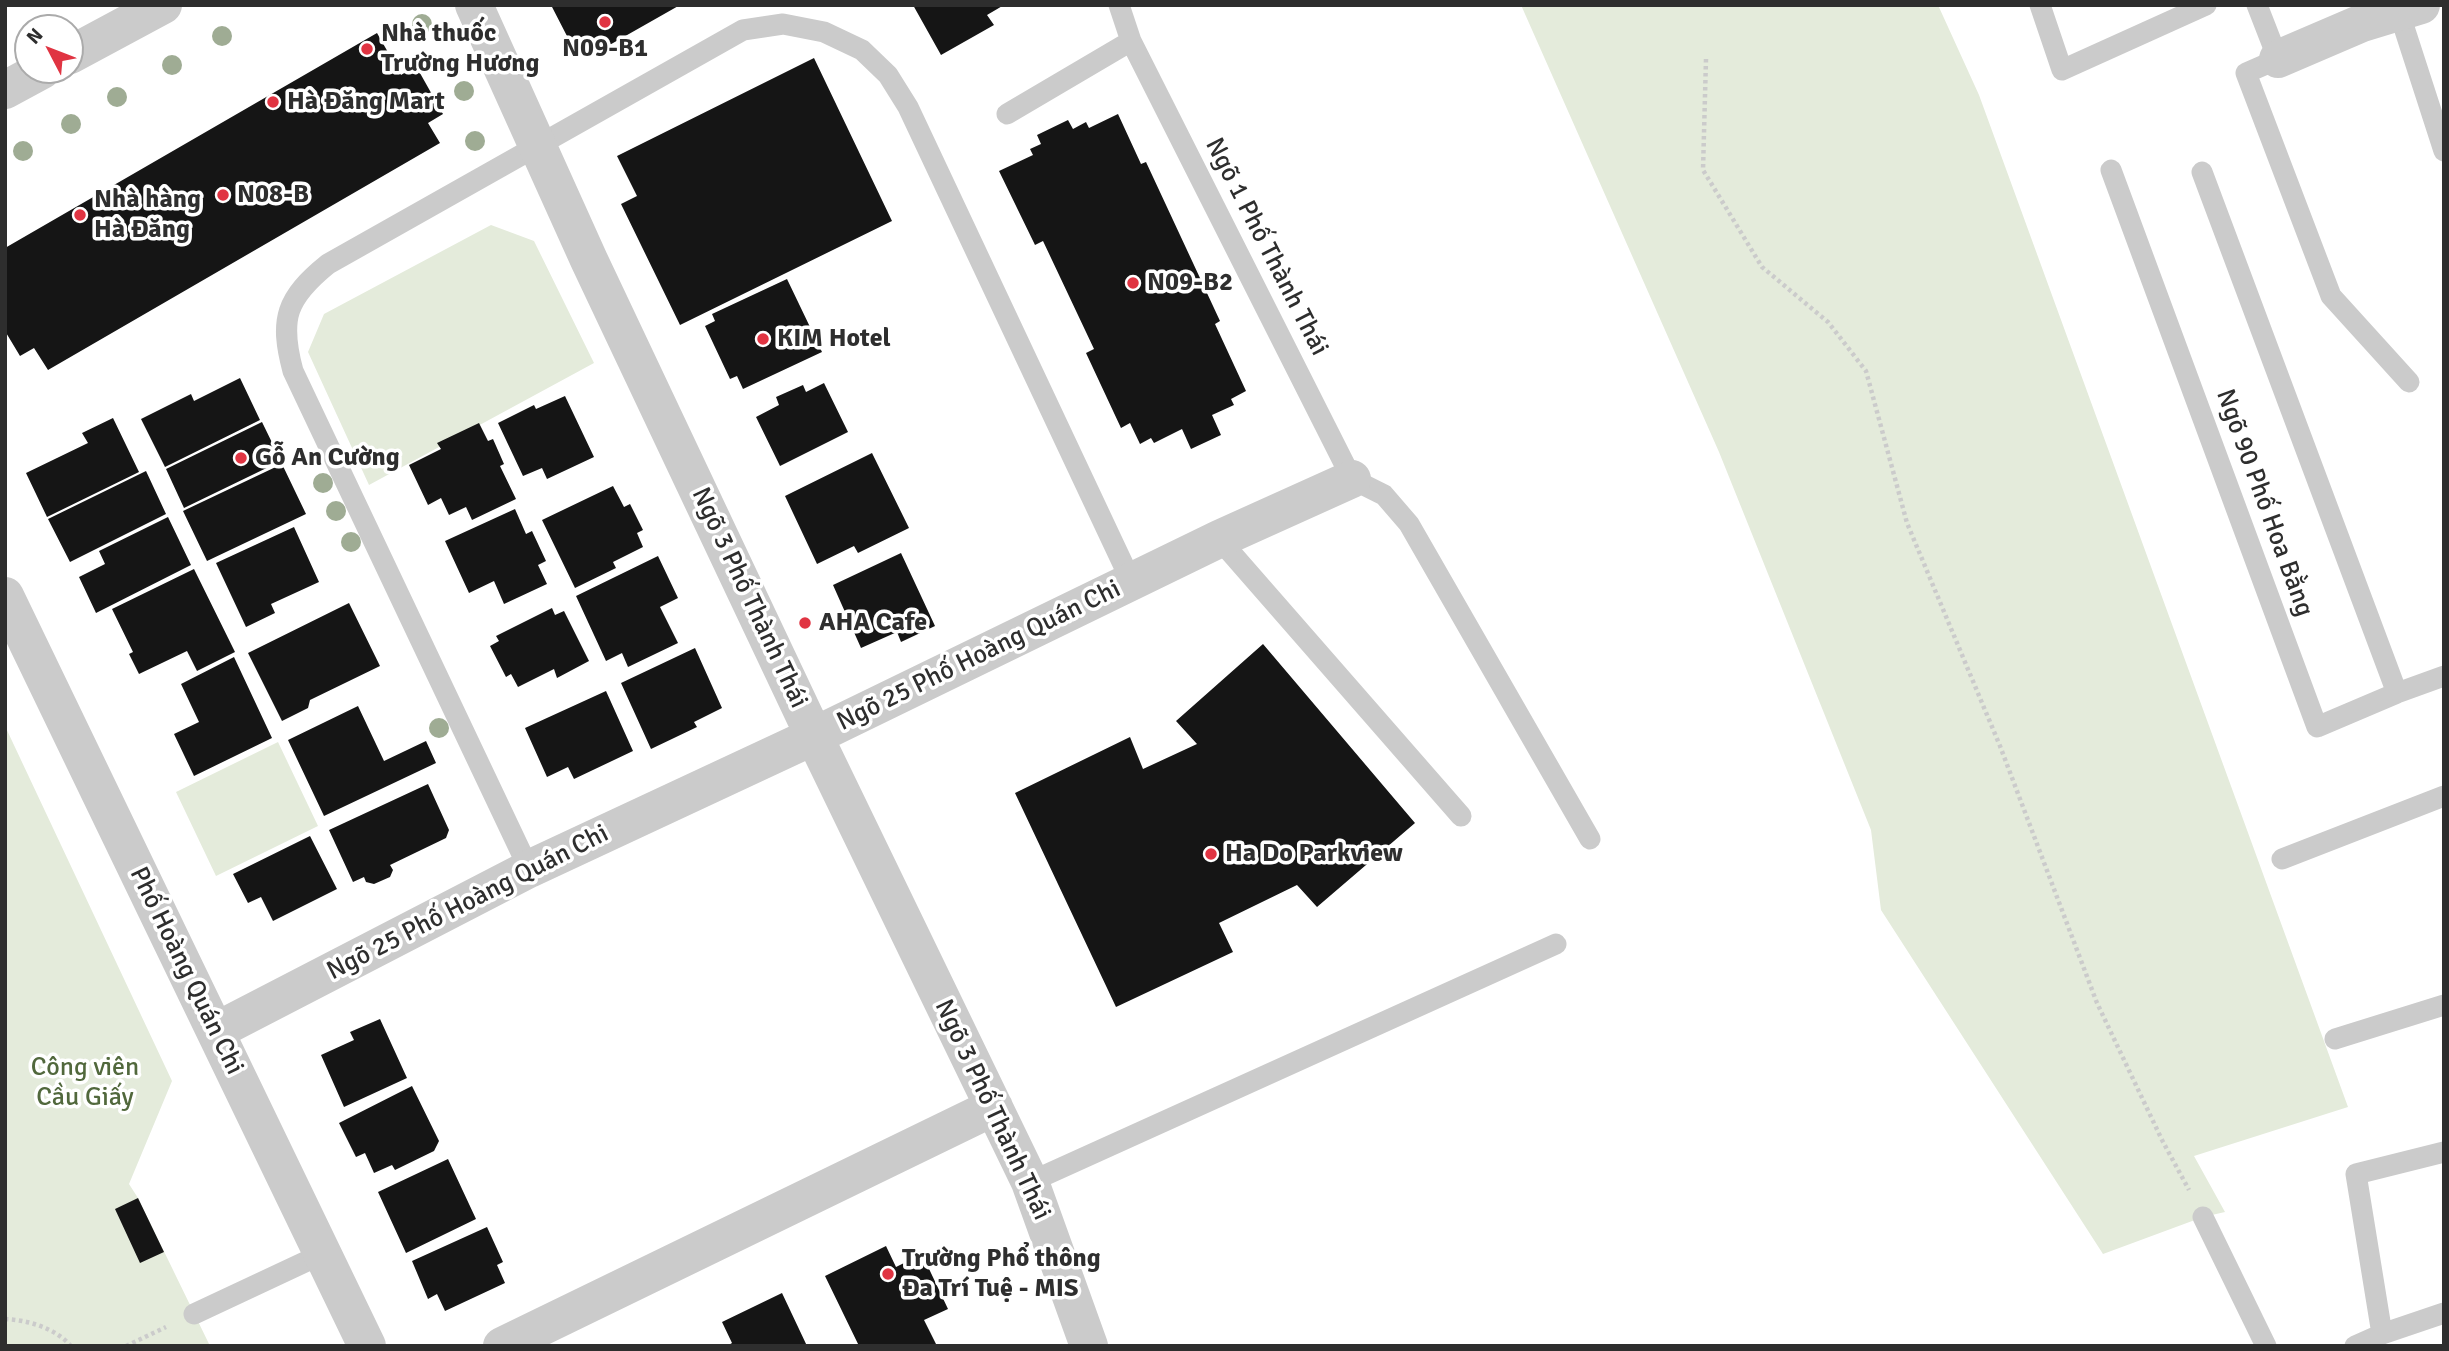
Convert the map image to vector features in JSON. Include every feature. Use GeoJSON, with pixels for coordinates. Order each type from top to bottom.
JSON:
{"type":"FeatureCollection","features":[{"type":"Feature","properties":{"kind":"street"},"geometry":{"type":"LineString","coordinates":[[84,47],[163,5]]}},
{"type":"Feature","properties":{"kind":"street","name":"Ngõ 3 Phố Thành Thái"},"geometry":{"type":"LineString","coordinates":[[474,5],[585,251],[814,736],[1030,1182],[1089,1346]]}},
{"type":"Feature","properties":{"kind":"street"},"geometry":{"type":"LineString","coordinates":[[2278,59],[2359,14],[2410,9]]}},
{"type":"Feature","properties":{"kind":"street","name":"Ngõ 25 Phố Hoàng Quán Chi"},"geometry":{"type":"LineString","coordinates":[[216,1031],[529,869],[814,736],[1219,539],[1352,479]]}},
{"type":"Feature","properties":{"kind":"street","name":"Phố Hoàng Quán Chi"},"geometry":{"type":"LineString","coordinates":[[5,596],[367,1346]]}},
{"type":"Feature","properties":{"kind":"street"},"geometry":{"type":"LineString","coordinates":[[502,1346],[993,1107]]}},
{"type":"Feature","properties":{"kind":"lane","name":"Ngõ 1 Phố Thành Thái"},"geometry":{"type":"LineString","coordinates":[[1119,5],[1131,41],[1352,479]]}},
{"type":"Feature","properties":{"kind":"lane"},"geometry":{"type":"LineString","coordinates":[[2040,5],[2062,70],[2183,10],[2206,5]]}},
{"type":"Feature","properties":{"kind":"lane"},"geometry":{"type":"LineString","coordinates":[[2257,5],[2278,59],[2246,73],[2331,296],[2409,382]]}},
{"type":"Feature","properties":{"kind":"lane"},"geometry":{"type":"LineString","coordinates":[[2410,9],[2444,151]]}},
{"type":"Feature","properties":{"kind":"lane"},"geometry":{"type":"LineString","coordinates":[[529,869],[293,371],[285,342],[287,319],[305,283],[328,264],[743,30],[783,23],[824,32],[863,50],[888,75],[908,107],[1131,581]]}},
{"type":"Feature","properties":{"kind":"lane"},"geometry":{"type":"LineString","coordinates":[[1007,114],[1131,41]]}},
{"type":"Feature","properties":{"kind":"lane","name":"Ngõ 90 Phố Hoa Bằng"},"geometry":{"type":"LineString","coordinates":[[2111,170],[2317,727],[2397,692],[2444,676]]}},
{"type":"Feature","properties":{"kind":"lane"},"geometry":{"type":"LineString","coordinates":[[2202,172],[2397,692]]}},
{"type":"Feature","properties":{"kind":"lane"},"geometry":{"type":"LineString","coordinates":[[1352,479],[1384,495],[1409,524],[1590,839]]}},
{"type":"Feature","properties":{"kind":"lane"},"geometry":{"type":"LineString","coordinates":[[1219,539],[1461,816]]}},
{"type":"Feature","properties":{"kind":"lane"},"geometry":{"type":"LineString","coordinates":[[2282,859],[2444,796]]}},
{"type":"Feature","properties":{"kind":"lane"},"geometry":{"type":"LineString","coordinates":[[1030,1182],[1556,944]]}},
{"type":"Feature","properties":{"kind":"lane"},"geometry":{"type":"LineString","coordinates":[[2336,1039],[2444,1005]]}},
{"type":"Feature","properties":{"kind":"lane"},"geometry":{"type":"LineString","coordinates":[[2382,1334],[2356,1174],[2444,1152]]}},
{"type":"Feature","properties":{"kind":"lane"},"geometry":{"type":"LineString","coordinates":[[2203,1217],[2266,1346]]}},
{"type":"Feature","properties":{"kind":"lane"},"geometry":{"type":"LineString","coordinates":[[194,1314],[323,1254]]}},
{"type":"Feature","properties":{"kind":"lane"},"geometry":{"type":"LineString","coordinates":[[2355,1346],[2444,1313]]}},
{"type":"Feature","properties":{"kind":"path"},"geometry":{"type":"LineString","coordinates":[[1706,59],[1703,170],[1762,267],[1828,322],[1866,371],[1907,523],[2000,746],[2097,1003],[2162,1140],[2203,1217]]}},
{"type":"Feature","properties":{"kind":"path"},"geometry":{"type":"LineString","coordinates":[[126,1346],[194,1314]]}},
{"type":"Feature","properties":{"kind":"path"},"geometry":{"type":"LineString","coordinates":[[5,1319],[39,1325],[71,1346]]}},
{"type":"Feature","properties":{"kind":"green space"},"geometry":{"type":"Polygon","coordinates":[[[1521,5],[1938,5],[1979,95],[2348,1107],[2194,1156],[2225,1212],[2203,1217],[2103,1254],[1881,910],[1871,830],[1719,452],[1521,5]]]}},
{"type":"Feature","properties":{"kind":"green space"},"geometry":{"type":"Polygon","coordinates":[[[491,225],[534,241],[594,363],[369,485],[308,352],[324,314],[491,225]]]}},
{"type":"Feature","properties":{"kind":"green space","name":"Công viên Cầu Giấy"},"geometry":{"type":"Polygon","coordinates":[[[5,726],[172,1081],[129,1184],[210,1346],[5,1346],[5,726]]]}},
{"type":"Feature","properties":{"kind":"green space"},"geometry":{"type":"Polygon","coordinates":[[[278,742],[318,826],[216,876],[176,792],[278,742]]]}},
{"type":"Feature","properties":{"kind":"building","name":"N09-B1"},"geometry":{"type":"Polygon","coordinates":[[[551,5],[680,5],[606,47],[568,38],[551,5]]]}},
{"type":"Feature","properties":{"kind":"building"},"geometry":{"type":"Polygon","coordinates":[[[913,5],[1004,5],[987,15],[994,25],[941,55],[913,5]]]}},
{"type":"Feature","properties":{"kind":"building","name":"N08-B"},"geometry":{"type":"Polygon","coordinates":[[[377,33],[401,75],[416,66],[443,114],[428,123],[440,143],[48,370],[34,348],[20,356],[5,331],[5,248],[377,33]]]}},
{"type":"Feature","properties":{"kind":"building"},"geometry":{"type":"Polygon","coordinates":[[[814,58],[892,221],[680,325],[621,204],[637,196],[617,156],[814,58]]]}},
{"type":"Feature","properties":{"kind":"building","name":"N09-B2"},"geometry":{"type":"Polygon","coordinates":[[[1118,114],[1141,164],[1146,162],[1220,321],[1215,324],[1246,391],[1231,399],[1234,405],[1212,415],[1221,435],[1191,449],[1182,429],[1154,443],[1151,438],[1140,444],[1130,423],[1121,428],[1086,353],[1094,349],[1043,241],[1035,245],[999,171],[1033,155],[1030,149],[1041,144],[1037,135],[1068,120],[1073,129],[1086,122],[1089,128],[1118,114]]]}},
{"type":"Feature","properties":{"kind":"building","name":"KIM Hotel"},"geometry":{"type":"Polygon","coordinates":[[[787,279],[822,352],[743,389],[737,376],[730,379],[705,326],[715,321],[712,314],[787,279]]]}},
{"type":"Feature","properties":{"kind":"building"},"geometry":{"type":"Polygon","coordinates":[[[240,378],[260,420],[165,467],[141,419],[191,394],[194,401],[240,378]]]}},
{"type":"Feature","properties":{"kind":"building"},"geometry":{"type":"Polygon","coordinates":[[[824,383],[848,432],[780,466],[756,417],[779,405],[776,397],[803,385],[806,392],[824,383]]]}},
{"type":"Feature","properties":{"kind":"building"},"geometry":{"type":"Polygon","coordinates":[[[565,396],[594,457],[547,479],[542,468],[523,476],[498,423],[534,405],[536,409],[565,396]]]}},
{"type":"Feature","properties":{"kind":"building"},"geometry":{"type":"Polygon","coordinates":[[[113,418],[139,472],[47,517],[26,473],[88,443],[82,433],[113,418]]]}},
{"type":"Feature","properties":{"kind":"building"},"geometry":{"type":"Polygon","coordinates":[[[262,422],[281,461],[184,508],[166,469],[262,422]]]}},
{"type":"Feature","properties":{"kind":"building"},"geometry":{"type":"Polygon","coordinates":[[[479,423],[488,441],[493,439],[504,464],[500,466],[516,499],[472,520],[466,507],[449,515],[441,498],[428,505],[409,465],[441,449],[437,443],[479,423]]]}},
{"type":"Feature","properties":{"kind":"building"},"geometry":{"type":"Polygon","coordinates":[[[872,453],[909,528],[858,553],[854,546],[817,564],[785,496],[872,453]]]}},
{"type":"Feature","properties":{"kind":"building"},"geometry":{"type":"Polygon","coordinates":[[[282,464],[306,514],[207,561],[183,511],[282,464]]]}},
{"type":"Feature","properties":{"kind":"building"},"geometry":{"type":"Polygon","coordinates":[[[146,471],[166,514],[70,562],[48,519],[146,471]]]}},
{"type":"Feature","properties":{"kind":"building"},"geometry":{"type":"Polygon","coordinates":[[[613,486],[624,507],[630,504],[643,530],[637,533],[643,547],[613,562],[616,568],[575,588],[542,520],[613,486]]]}},
{"type":"Feature","properties":{"kind":"building"},"geometry":{"type":"Polygon","coordinates":[[[515,509],[526,534],[532,531],[546,561],[538,565],[547,584],[504,604],[494,581],[469,593],[445,541],[515,509]]]}},
{"type":"Feature","properties":{"kind":"building"},"geometry":{"type":"Polygon","coordinates":[[[168,517],[191,565],[96,613],[79,577],[105,564],[99,551],[168,517]]]}},
{"type":"Feature","properties":{"kind":"building"},"geometry":{"type":"Polygon","coordinates":[[[294,527],[319,582],[271,604],[275,613],[246,627],[216,563],[294,527]]]}},
{"type":"Feature","properties":{"kind":"building"},"geometry":{"type":"Polygon","coordinates":[[[901,553],[935,626],[901,642],[897,632],[861,648],[833,585],[901,553]]]}},
{"type":"Feature","properties":{"kind":"building"},"geometry":{"type":"Polygon","coordinates":[[[658,556],[678,598],[660,607],[678,643],[628,667],[622,653],[606,661],[576,596],[658,556]]]}},
{"type":"Feature","properties":{"kind":"building"},"geometry":{"type":"Polygon","coordinates":[[[194,569],[235,652],[197,671],[187,651],[139,674],[129,654],[133,652],[112,609],[194,569]]]}},
{"type":"Feature","properties":{"kind":"building"},"geometry":{"type":"Polygon","coordinates":[[[349,603],[380,666],[310,700],[308,708],[282,721],[248,653],[349,603]]]}},
{"type":"Feature","properties":{"kind":"building"},"geometry":{"type":"Polygon","coordinates":[[[552,608],[555,615],[564,611],[589,661],[557,678],[554,669],[518,687],[511,674],[506,677],[490,646],[499,641],[496,636],[552,608]]]}},
{"type":"Feature","properties":{"kind":"building","name":"Ha Do Parkview"},"geometry":{"type":"Polygon","coordinates":[[[1263,644],[1415,823],[1317,907],[1297,885],[1219,923],[1233,952],[1116,1007],[1015,793],[1130,737],[1143,769],[1197,744],[1176,721],[1263,644]]]}},
{"type":"Feature","properties":{"kind":"building"},"geometry":{"type":"Polygon","coordinates":[[[695,648],[722,708],[694,722],[697,727],[651,749],[621,683],[695,648]]]}},
{"type":"Feature","properties":{"kind":"building"},"geometry":{"type":"Polygon","coordinates":[[[234,657],[272,738],[194,776],[174,734],[199,722],[181,684],[234,657]]]}},
{"type":"Feature","properties":{"kind":"building"},"geometry":{"type":"Polygon","coordinates":[[[606,691],[633,751],[574,779],[568,767],[547,777],[525,728],[606,691]]]}},
{"type":"Feature","properties":{"kind":"building"},"geometry":{"type":"Polygon","coordinates":[[[358,706],[384,761],[426,741],[436,763],[324,816],[288,740],[358,706]]]}},
{"type":"Feature","properties":{"kind":"building"},"geometry":{"type":"Polygon","coordinates":[[[428,784],[449,830],[446,838],[390,865],[393,870],[390,877],[374,884],[366,882],[364,877],[353,882],[329,830],[428,784]]]}},
{"type":"Feature","properties":{"kind":"building"},"geometry":{"type":"Polygon","coordinates":[[[310,836],[337,889],[273,921],[261,897],[248,903],[233,874],[310,836]]]}},
{"type":"Feature","properties":{"kind":"building"},"geometry":{"type":"Polygon","coordinates":[[[380,1019],[407,1078],[344,1107],[321,1055],[354,1040],[350,1032],[380,1019]]]}},
{"type":"Feature","properties":{"kind":"building"},"geometry":{"type":"Polygon","coordinates":[[[412,1086],[439,1141],[434,1151],[395,1170],[392,1165],[374,1173],[365,1153],[356,1157],[339,1123],[412,1086]]]}},
{"type":"Feature","properties":{"kind":"building"},"geometry":{"type":"Polygon","coordinates":[[[448,1159],[476,1219],[406,1253],[378,1192],[448,1159]]]}},
{"type":"Feature","properties":{"kind":"building"},"geometry":{"type":"Polygon","coordinates":[[[138,1198],[164,1252],[140,1263],[115,1209],[138,1198]]]}},
{"type":"Feature","properties":{"kind":"building"},"geometry":{"type":"Polygon","coordinates":[[[487,1227],[503,1262],[497,1265],[505,1283],[445,1311],[437,1294],[428,1299],[412,1261],[487,1227]]]}},
{"type":"Feature","properties":{"kind":"building"},"geometry":{"type":"Polygon","coordinates":[[[886,1246],[896,1267],[922,1254],[948,1309],[924,1320],[937,1346],[859,1346],[825,1276],[886,1246]]]}},
{"type":"Feature","properties":{"kind":"building"},"geometry":{"type":"Polygon","coordinates":[[[782,1293],[807,1346],[727,1346],[732,1343],[722,1322],[782,1293]]]}},
{"type":"Feature","properties":{"kind":"place","name":"N09-B1"},"geometry":{"type":"Point","coordinates":[605,22]}},
{"type":"Feature","properties":{"kind":"place","name":"Nhà thuốc Trường Hương"},"geometry":{"type":"Point","coordinates":[367,49]}},
{"type":"Feature","properties":{"kind":"place","name":"Hà Đăng Mart"},"geometry":{"type":"Point","coordinates":[273,102]}},
{"type":"Feature","properties":{"kind":"place","name":"N08-B"},"geometry":{"type":"Point","coordinates":[223,195]}},
{"type":"Feature","properties":{"kind":"place","name":"Nhà hàng Hà Đăng"},"geometry":{"type":"Point","coordinates":[80,215]}},
{"type":"Feature","properties":{"kind":"place","name":"N09-B2"},"geometry":{"type":"Point","coordinates":[1133,283]}},
{"type":"Feature","properties":{"kind":"place","name":"KIM Hotel"},"geometry":{"type":"Point","coordinates":[763,339]}},
{"type":"Feature","properties":{"kind":"place","name":"Gỗ An Cường"},"geometry":{"type":"Point","coordinates":[241,458]}},
{"type":"Feature","properties":{"kind":"place","name":"AHA Cafe"},"geometry":{"type":"Point","coordinates":[805,623]}},
{"type":"Feature","properties":{"kind":"place","name":"Ha Do Parkview"},"geometry":{"type":"Point","coordinates":[1211,854]}},
{"type":"Feature","properties":{"kind":"place","name":"Trường Phổ thông Đa Trí Tuệ - MIS"},"geometry":{"type":"Point","coordinates":[888,1274]}}]}
